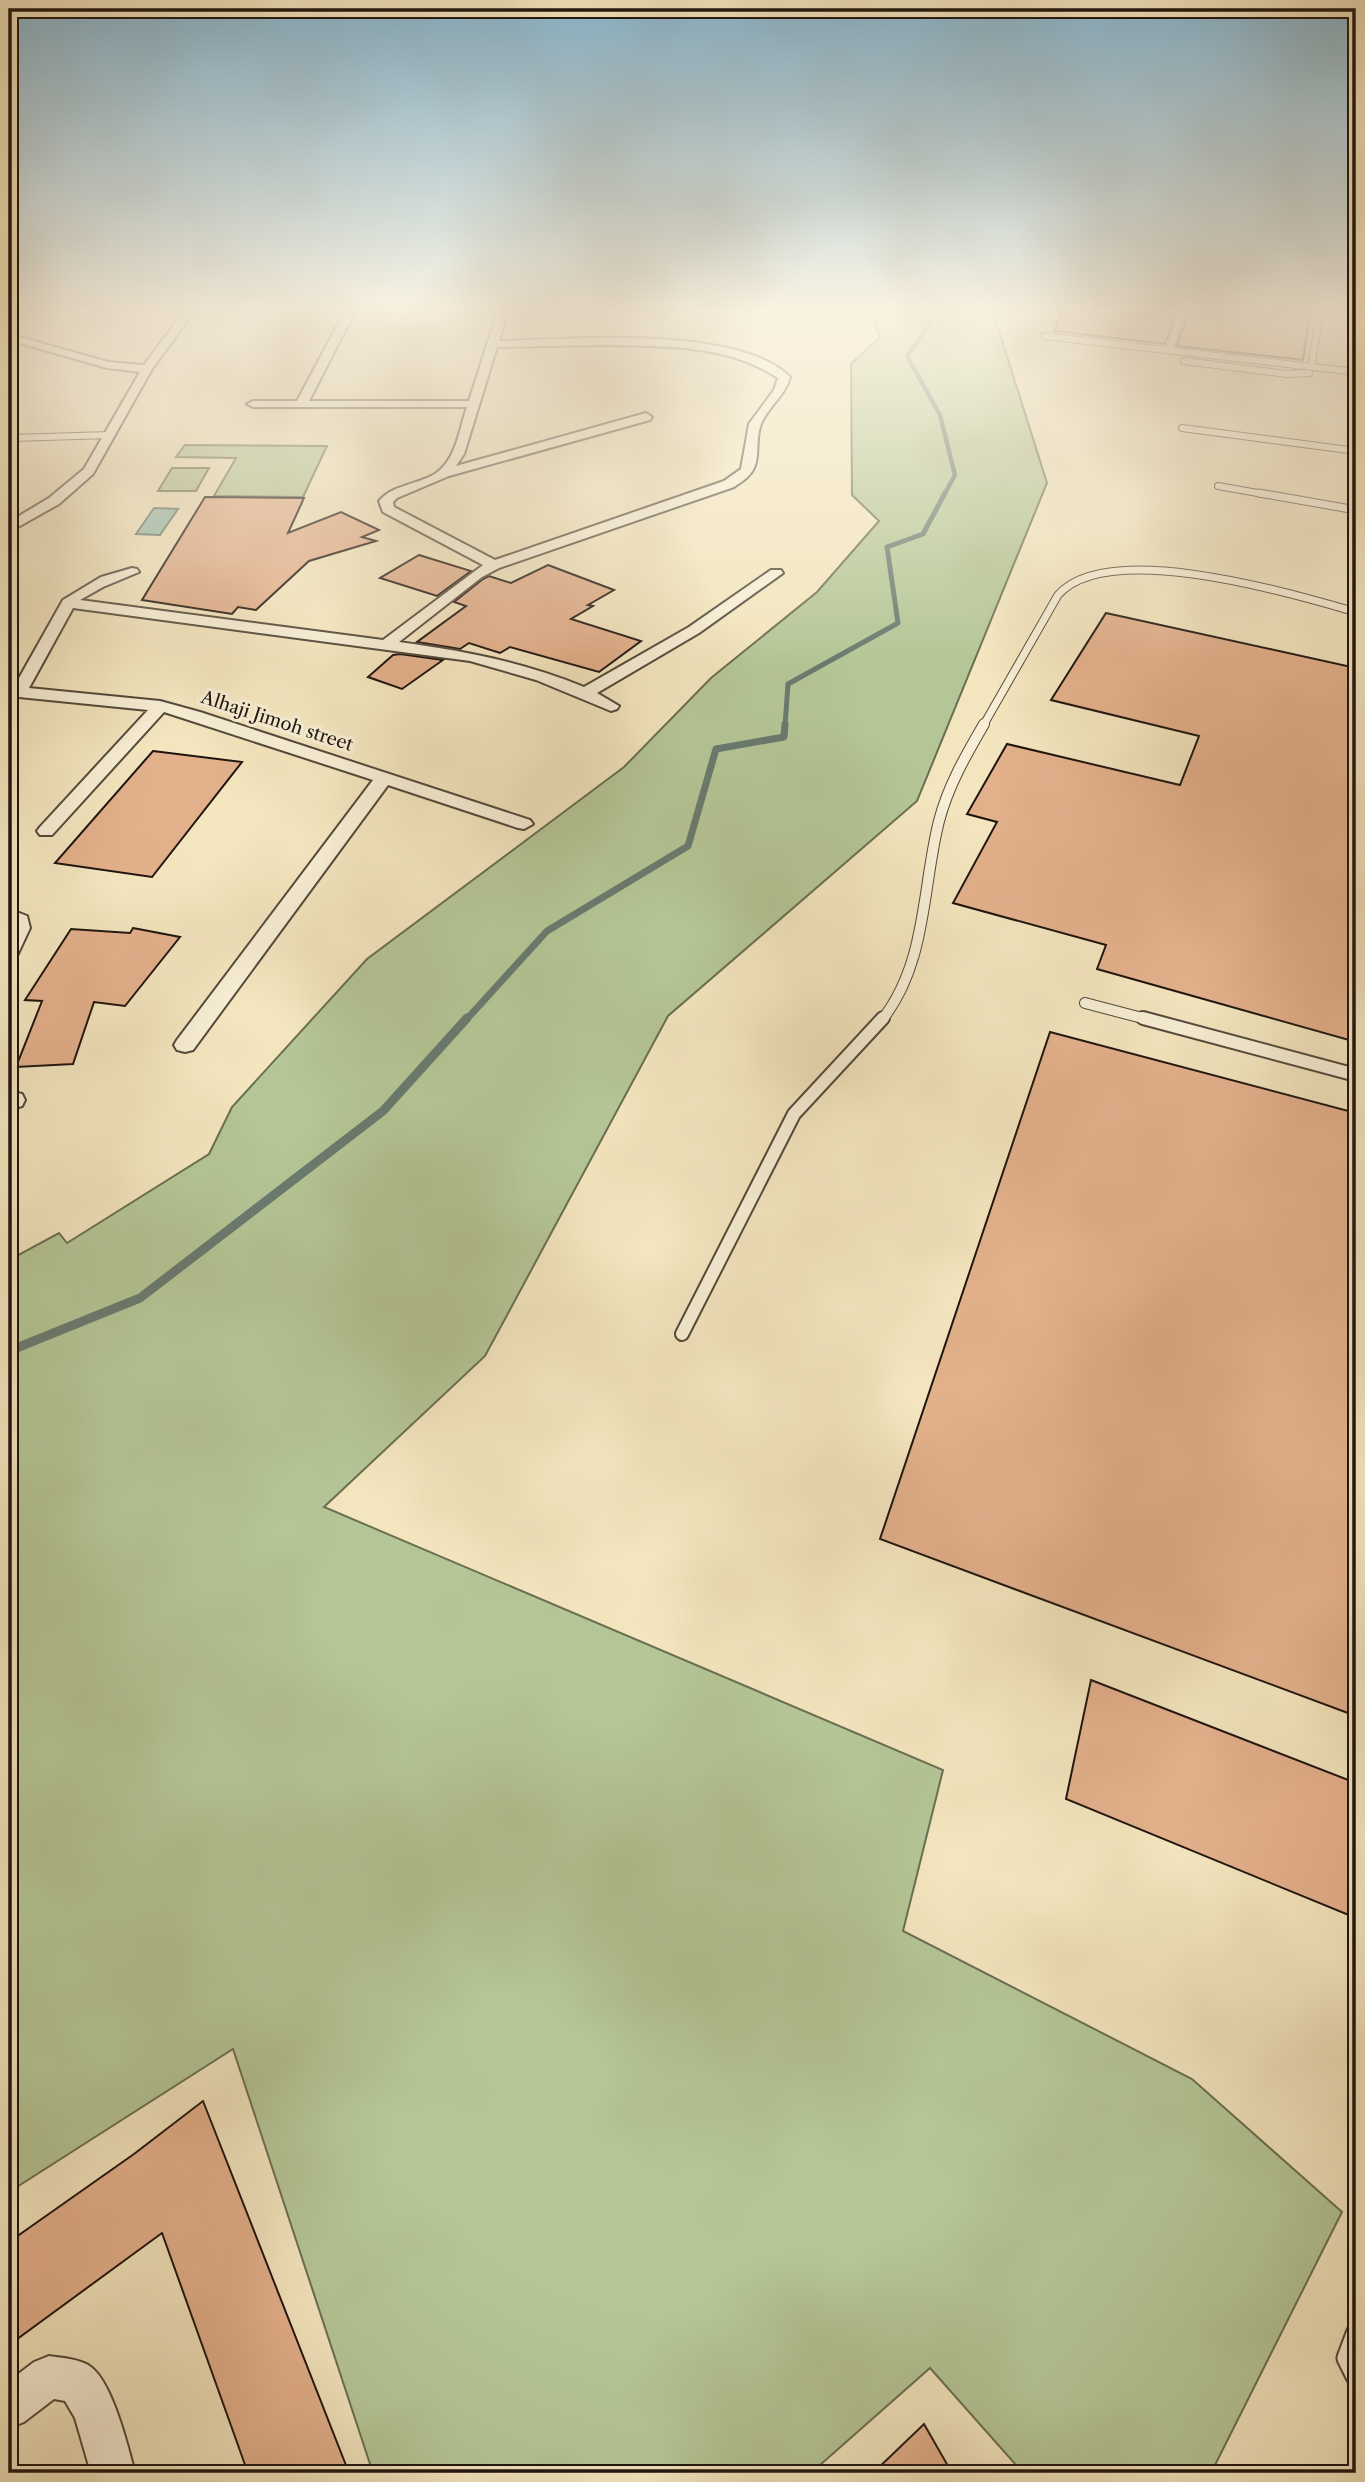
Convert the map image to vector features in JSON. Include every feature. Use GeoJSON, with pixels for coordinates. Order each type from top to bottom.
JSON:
{"type":"FeatureCollection","features":[{"type":"Feature","properties":{"kind":"street"},"geometry":{"type":"LineString","coordinates":[[9,528],[74,486],[89,471],[113,429]]}},
{"type":"Feature","properties":{"kind":"street"},"geometry":{"type":"LineString","coordinates":[[445,473],[458,454],[467,429]]}},
{"type":"Feature","properties":{"kind":"street"},"geometry":{"type":"LineString","coordinates":[[494,565],[388,509],[386,501],[392,495],[445,473],[604,429]]}},
{"type":"Feature","properties":{"kind":"street"},"geometry":{"type":"LineString","coordinates":[[387,644],[466,582],[494,565],[729,484],[746,474],[751,462],[748,444],[753,429]]}},
{"type":"Feature","properties":{"kind":"street"},"geometry":{"type":"LineString","coordinates":[[14,691],[68,603],[97,584],[132,572]]}},
{"type":"Feature","properties":{"kind":"street"},"geometry":{"type":"LineString","coordinates":[[586,693],[694,630],[776,573]]}},
{"type":"Feature","properties":{"kind":"street"},"geometry":{"type":"LineString","coordinates":[[68,603],[470,656],[509,666],[586,693],[611,706]]}},
{"type":"Feature","properties":{"kind":"street","name":"Alhaji Jimoh street"},"geometry":{"type":"LineString","coordinates":[[14,691],[160,706],[267,738],[524,824]]}},
{"type":"Feature","properties":{"kind":"street"},"geometry":{"type":"LineString","coordinates":[[46,831],[160,706]]}},
{"type":"Feature","properties":{"kind":"street"},"geometry":{"type":"LineString","coordinates":[[186,1045],[383,779]]}},
{"type":"Feature","properties":{"kind":"street"},"geometry":{"type":"LineString","coordinates":[[9,915],[20,920],[20,928],[9,953]]}},
{"type":"Feature","properties":{"kind":"street"},"geometry":{"type":"LineString","coordinates":[[9,2407],[49,2376],[77,2382],[94,2408],[113,2473]]}},
{"type":"Feature","properties":{"kind":"lane"},"geometry":{"type":"LineString","coordinates":[[1188,429],[1356,451]]}},
{"type":"Feature","properties":{"kind":"lane"},"geometry":{"type":"LineString","coordinates":[[12,438],[110,435]]}},
{"type":"Feature","properties":{"kind":"lane"},"geometry":{"type":"LineString","coordinates":[[1218,486],[1356,510]]}},
{"type":"Feature","properties":{"kind":"lane"},"geometry":{"type":"LineString","coordinates":[[682,1334],[794,1114],[813,1088],[878,1029],[909,972],[939,819],[956,771],[1061,590],[1107,573],[1138,569],[1178,572],[1303,597],[1356,612]]}},
{"type":"Feature","properties":{"kind":"lane"},"geometry":{"type":"LineString","coordinates":[[1085,1003],[1356,1075]]}},
{"type":"Feature","properties":{"kind":"lane"},"geometry":{"type":"LineString","coordinates":[[1356,2334],[1347,2358],[1356,2376]]}},
{"type":"Feature","properties":{"kind":"green space"},"geometry":{"type":"Polygon","coordinates":[[[851,429],[1030,429],[1047,483],[917,801],[668,1016],[485,1356],[324,1507],[943,1770],[903,1931],[1192,2079],[1342,2212],[1211,2473],[1023,2473],[930,2368],[811,2473],[373,2473],[233,2049],[9,2192],[9,1260],[59,1233],[67,1243],[209,1154],[232,1107],[367,959],[624,767],[711,678],[817,592],[879,521],[852,495],[851,429]]]}},
{"type":"Feature","properties":{"kind":"green space"},"geometry":{"type":"Polygon","coordinates":[[[185,445],[327,446],[303,497],[214,496],[236,458],[176,457],[185,445]]]}},
{"type":"Feature","properties":{"kind":"green space"},"geometry":{"type":"Polygon","coordinates":[[[172,468],[209,468],[196,491],[158,491],[172,468]]]}},
{"type":"Feature","properties":{"kind":"shaded area"},"geometry":{"type":"Polygon","coordinates":[[[154,508],[178,509],[160,535],[136,534],[154,508]]]}},
{"type":"Feature","properties":{"kind":"building"},"geometry":{"type":"Polygon","coordinates":[[[205,497],[304,498],[288,533],[341,512],[379,530],[362,537],[376,541],[309,561],[256,610],[238,607],[232,614],[142,600],[205,497]]]}},
{"type":"Feature","properties":{"kind":"building"},"geometry":{"type":"Polygon","coordinates":[[[419,555],[471,571],[437,596],[380,578],[419,555]]]}},
{"type":"Feature","properties":{"kind":"building"},"geometry":{"type":"Polygon","coordinates":[[[548,565],[614,590],[588,605],[593,606],[571,619],[641,641],[599,672],[510,647],[500,653],[469,643],[460,649],[417,642],[466,606],[454,602],[483,579],[489,576],[511,583],[548,565]]]}},
{"type":"Feature","properties":{"kind":"building"},"geometry":{"type":"Polygon","coordinates":[[[1106,613],[1356,668],[1356,1042],[1097,969],[1106,945],[953,903],[997,822],[967,814],[1007,744],[1180,785],[1199,736],[1051,700],[1106,613]]]}},
{"type":"Feature","properties":{"kind":"building"},"geometry":{"type":"Polygon","coordinates":[[[393,655],[443,660],[402,689],[368,677],[393,655]]]}},
{"type":"Feature","properties":{"kind":"building"},"geometry":{"type":"Polygon","coordinates":[[[153,751],[242,762],[152,877],[55,863],[153,751]]]}},
{"type":"Feature","properties":{"kind":"building"},"geometry":{"type":"Polygon","coordinates":[[[133,928],[180,937],[125,1006],[94,1002],[73,1064],[16,1067],[42,1001],[25,1000],[71,929],[130,933],[133,928]]]}},
{"type":"Feature","properties":{"kind":"building"},"geometry":{"type":"Polygon","coordinates":[[[1050,1032],[1356,1113],[1356,1716],[880,1539],[1050,1032]]]}},
{"type":"Feature","properties":{"kind":"building"},"geometry":{"type":"Polygon","coordinates":[[[1091,1680],[1356,1783],[1356,1918],[1066,1799],[1091,1680]]]}},
{"type":"Feature","properties":{"kind":"building"},"geometry":{"type":"Polygon","coordinates":[[[203,2101],[349,2473],[248,2473],[162,2233],[9,2345],[9,2242],[134,2154],[203,2101]]]}},
{"type":"Feature","properties":{"kind":"building"},"geometry":{"type":"Polygon","coordinates":[[[924,2424],[952,2473],[873,2473],[924,2424]]]}},
{"type":"Feature","properties":{"kind":"waterway"},"geometry":{"type":"LineString","coordinates":[[943,429],[955,475],[944,495]]}},
{"type":"Feature","properties":{"kind":"waterway"},"geometry":{"type":"LineString","coordinates":[[785,726],[788,684],[898,623],[887,547],[923,534],[945,493]]}},
{"type":"Feature","properties":{"kind":"waterway"},"geometry":{"type":"LineString","coordinates":[[466,1020],[547,931],[688,846],[716,749],[784,737],[785,724]]}},
{"type":"Feature","properties":{"kind":"waterway"},"geometry":{"type":"LineString","coordinates":[[9,1351],[140,1298],[383,1111],[467,1018]]}}]}
